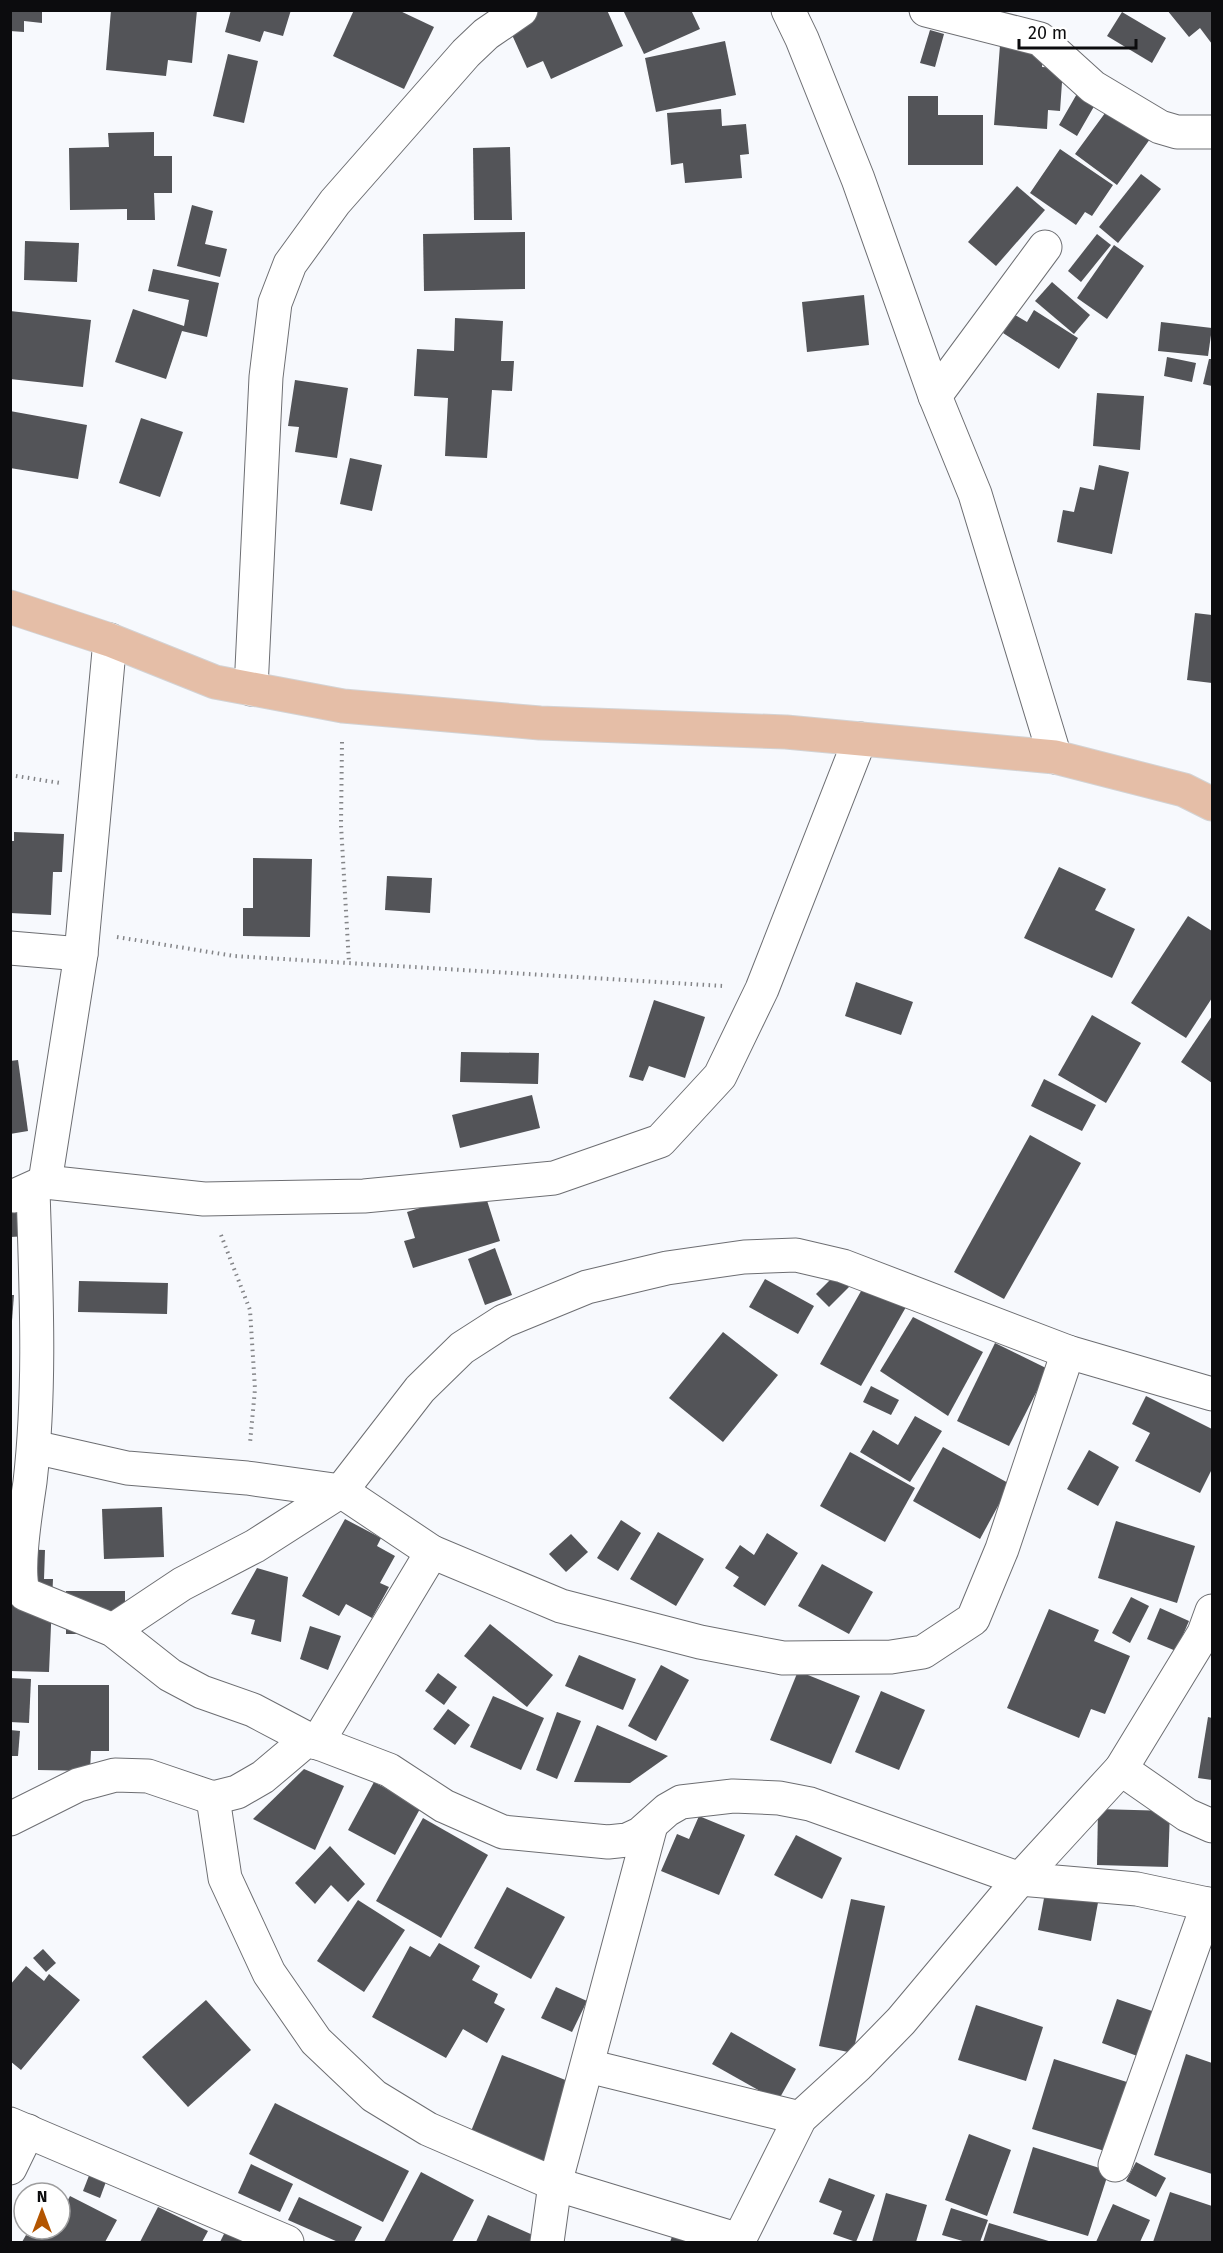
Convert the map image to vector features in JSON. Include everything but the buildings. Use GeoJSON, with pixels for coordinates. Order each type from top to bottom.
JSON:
{"type":"FeatureCollection","features":[{"type":"Feature","properties":{"kind":"main road"},"geometry":{"type":"LineString","coordinates":[[10,607],[110,640],[215,682],[343,706],[540,723],[786,732],[1055,757],[1184,790],[1212,804]]}},
{"type":"Feature","properties":{"kind":"street"},"geometry":{"type":"LineString","coordinates":[[251,689],[266,377],[275,303],[290,264],[335,202],[466,53],[486,34],[521,10]]}},
{"type":"Feature","properties":{"kind":"street"},"geometry":{"type":"LineString","coordinates":[[788,10],[802,39],[858,179],[935,396],[975,494],[1055,757]]}},
{"type":"Feature","properties":{"kind":"street"},"geometry":{"type":"LineString","coordinates":[[926,10],[1040,39],[1094,87],[1160,127],[1177,132],[1212,132]]}},
{"type":"Feature","properties":{"kind":"street"},"geometry":{"type":"LineString","coordinates":[[935,396],[1045,247]]}},
{"type":"Feature","properties":{"kind":"street"},"geometry":{"type":"LineString","coordinates":[[110,640],[94,788],[81,943],[29,1189],[37,1318],[34,1447],[22,1549],[22,1591],[41,1603],[113,1630],[170,1675],[202,1692],[253,1710],[312,1741],[389,1770],[444,1806],[503,1832],[608,1842],[627,1840],[681,1802],[733,1796],[779,1798],[810,1804],[1020,1879],[1137,1889],[1210,1904],[1115,2165]]}},
{"type":"Feature","properties":{"kind":"street"},"geometry":{"type":"LineString","coordinates":[[29,1189],[204,1199],[364,1196],[554,1178],[660,1141],[720,1076],[762,989],[860,739]]}},
{"type":"Feature","properties":{"kind":"street"},"geometry":{"type":"LineString","coordinates":[[10,948],[81,943]]}},
{"type":"Feature","properties":{"kind":"street"},"geometry":{"type":"LineString","coordinates":[[113,1630],[182,1584],[255,1546],[340,1491],[420,1389],[462,1348],[504,1322],[586,1287],[667,1268],[744,1257],[796,1255],[843,1266],[1068,1352],[1212,1394]]}},
{"type":"Feature","properties":{"kind":"street"},"geometry":{"type":"LineString","coordinates":[[34,1447],[128,1467],[247,1478],[340,1491],[432,1551],[561,1606],[700,1642],[783,1658],[858,1659],[923,1652],[973,1619],[1002,1549],[1068,1352]]}},
{"type":"Feature","properties":{"kind":"street"},"geometry":{"type":"LineString","coordinates":[[10,1819],[78,1785],[115,1775],[148,1776],[213,1798],[237,1792],[263,1777],[312,1741],[432,1551]]}},
{"type":"Feature","properties":{"kind":"street"},"geometry":{"type":"LineString","coordinates":[[213,1798],[225,1878],[269,1973],[316,2041],[374,2096],[428,2129],[555,2184],[738,2241],[800,2118],[858,2065],[901,2021],[1020,1879],[1121,1769],[1204,1633],[1212,1611]]}},
{"type":"Feature","properties":{"kind":"street"},"geometry":{"type":"LineString","coordinates":[[1121,1769],[1187,1815],[1212,1826]]}},
{"type":"Feature","properties":{"kind":"street"},"geometry":{"type":"LineString","coordinates":[[547,2242],[555,2184],[651,1825]]}},
{"type":"Feature","properties":{"kind":"street"},"geometry":{"type":"LineString","coordinates":[[588,2066],[800,2118]]}},
{"type":"Feature","properties":{"kind":"street"},"geometry":{"type":"LineString","coordinates":[[10,2168],[19,2127],[287,2242]]}},
{"type":"Feature","properties":{"kind":"path"},"geometry":{"type":"LineString","coordinates":[[343,706],[340,825],[349,963]]}},
{"type":"Feature","properties":{"kind":"path"},"geometry":{"type":"LineString","coordinates":[[10,776],[94,788]]}},
{"type":"Feature","properties":{"kind":"path"},"geometry":{"type":"LineString","coordinates":[[81,943],[234,956],[762,989]]}},
{"type":"Feature","properties":{"kind":"path"},"geometry":{"type":"LineString","coordinates":[[204,1199],[229,1250],[250,1310],[255,1389],[247,1478]]}}]}
